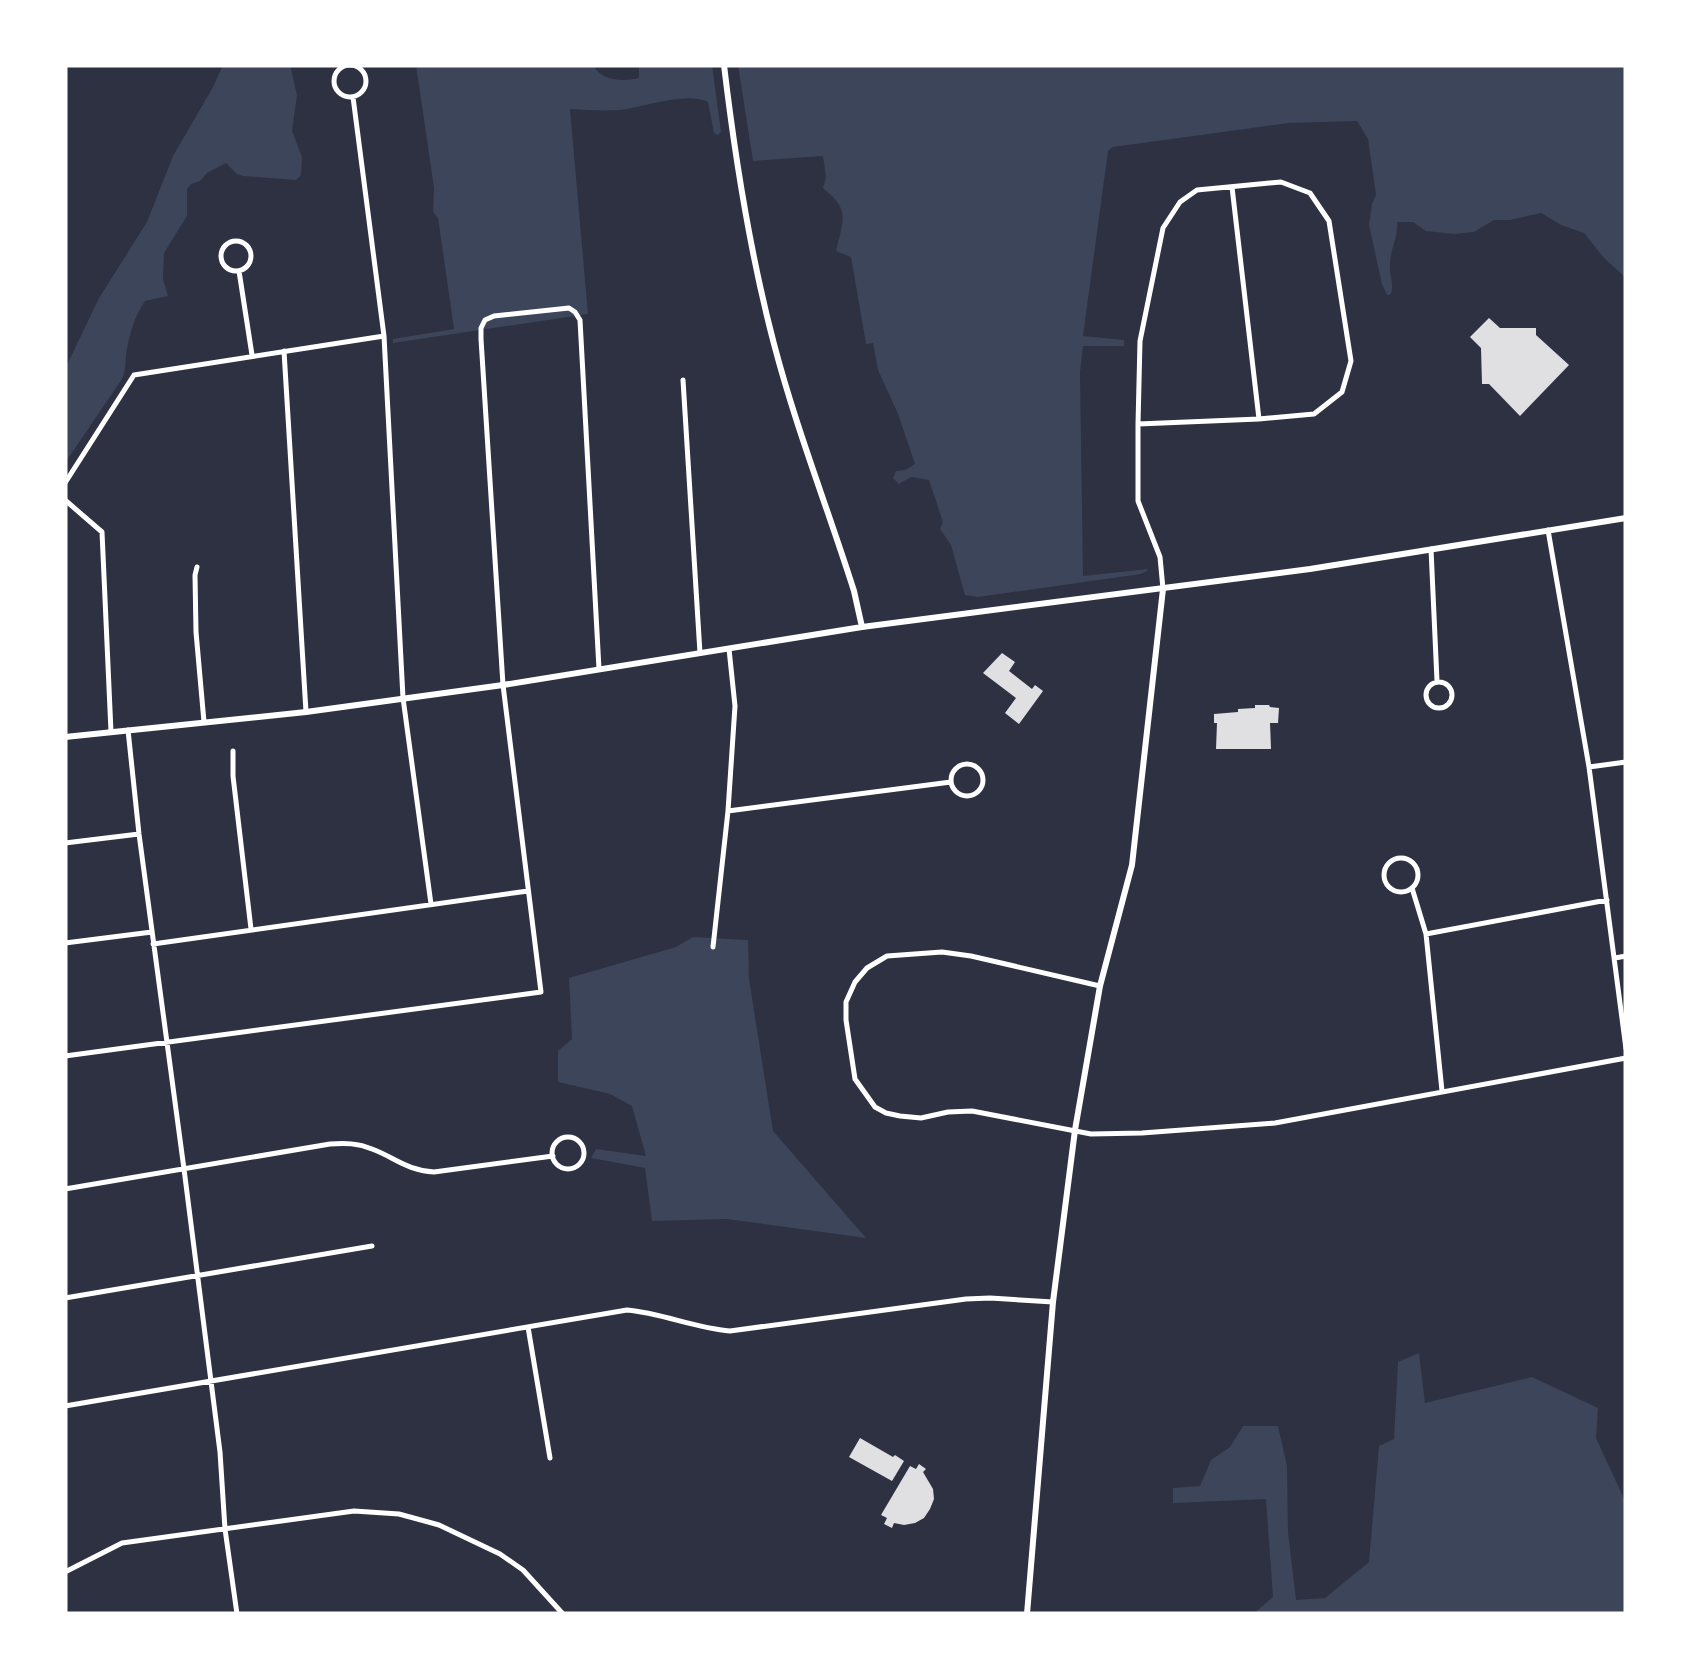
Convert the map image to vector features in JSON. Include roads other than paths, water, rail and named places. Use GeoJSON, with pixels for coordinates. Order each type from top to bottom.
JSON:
{"type":"FeatureCollection","features":[{"type":"Feature","properties":{"kind":"main road"},"geometry":{"type":"LineString","coordinates":[[724,65],[750,236],[770,328],[862,627]]}},
{"type":"Feature","properties":{"kind":"main road"},"geometry":{"type":"LineString","coordinates":[[65,736],[306,712],[503,685],[862,627],[1163,590],[1626,518]]}},
{"type":"Feature","properties":{"kind":"main road"},"geometry":{"type":"LineString","coordinates":[[1027,1614],[1053,1302],[1074,1130],[1100,986],[1132,865],[1163,590]]}},
{"type":"Feature","properties":{"kind":"street"},"geometry":{"type":"LineString","coordinates":[[344,66],[359,68],[365,77],[362,92],[354,97],[343,96],[336,88],[336,73],[344,66]]}},
{"type":"Feature","properties":{"kind":"street"},"geometry":{"type":"LineString","coordinates":[[354,97],[384,336],[403,698],[431,904]]}},
{"type":"Feature","properties":{"kind":"street"},"geometry":{"type":"LineString","coordinates":[[1138,424],[1314,414],[1342,392],[1352,361],[1329,221],[1310,193],[1281,182],[1197,190],[1180,202],[1163,228],[1140,341],[1138,424],[1138,501],[1160,556],[1163,590]]}},
{"type":"Feature","properties":{"kind":"street"},"geometry":{"type":"LineString","coordinates":[[1232,187],[1260,419]]}},
{"type":"Feature","properties":{"kind":"street"},"geometry":{"type":"LineString","coordinates":[[230,242],[244,243],[250,249],[250,263],[240,271],[226,268],[221,260],[221,252],[230,242]]}},
{"type":"Feature","properties":{"kind":"street"},"geometry":{"type":"LineString","coordinates":[[240,271],[252,355]]}},
{"type":"Feature","properties":{"kind":"street"},"geometry":{"type":"LineString","coordinates":[[65,1056],[541,992],[503,685],[481,339],[486,320],[502,315],[569,308],[578,315],[600,669]]}},
{"type":"Feature","properties":{"kind":"street"},"geometry":{"type":"LineString","coordinates":[[65,482],[134,375],[384,336]]}},
{"type":"Feature","properties":{"kind":"street"},"geometry":{"type":"LineString","coordinates":[[284,350],[306,712]]}},
{"type":"Feature","properties":{"kind":"street"},"geometry":{"type":"LineString","coordinates":[[683,380],[700,654]]}},
{"type":"Feature","properties":{"kind":"street"},"geometry":{"type":"LineString","coordinates":[[65,500],[102,532],[111,732]]}},
{"type":"Feature","properties":{"kind":"street"},"geometry":{"type":"LineString","coordinates":[[1548,530],[1589,767],[1626,1049]]}},
{"type":"Feature","properties":{"kind":"street"},"geometry":{"type":"LineString","coordinates":[[1431,549],[1437,682]]}},
{"type":"Feature","properties":{"kind":"street"},"geometry":{"type":"LineString","coordinates":[[197,567],[196,632],[204,722]]}},
{"type":"Feature","properties":{"kind":"street"},"geometry":{"type":"LineString","coordinates":[[713,947],[735,706],[729,649]]}},
{"type":"Feature","properties":{"kind":"street"},"geometry":{"type":"LineString","coordinates":[[1437,682],[1446,683],[1452,695],[1450,703],[1437,708],[1429,705],[1425,697],[1427,688],[1437,682]]}},
{"type":"Feature","properties":{"kind":"street"},"geometry":{"type":"LineString","coordinates":[[128,730],[237,1614]]}},
{"type":"Feature","properties":{"kind":"street"},"geometry":{"type":"LineString","coordinates":[[233,752],[232,776],[251,930]]}},
{"type":"Feature","properties":{"kind":"street"},"geometry":{"type":"LineString","coordinates":[[1589,767],[1626,762]]}},
{"type":"Feature","properties":{"kind":"street"},"geometry":{"type":"LineString","coordinates":[[963,764],[978,768],[982,777],[978,791],[968,796],[958,793],[951,782],[954,770],[963,764]]}},
{"type":"Feature","properties":{"kind":"street"},"geometry":{"type":"LineString","coordinates":[[728,811],[951,782]]}},
{"type":"Feature","properties":{"kind":"street"},"geometry":{"type":"LineString","coordinates":[[65,843],[139,834]]}},
{"type":"Feature","properties":{"kind":"street"},"geometry":{"type":"LineString","coordinates":[[1412,888],[1396,891],[1387,884],[1384,874],[1388,864],[1404,858],[1417,867],[1418,878],[1412,888],[1426,934],[1442,1092]]}},
{"type":"Feature","properties":{"kind":"street"},"geometry":{"type":"LineString","coordinates":[[152,944],[528,891]]}},
{"type":"Feature","properties":{"kind":"street"},"geometry":{"type":"LineString","coordinates":[[1426,934],[1607,900]]}},
{"type":"Feature","properties":{"kind":"street"},"geometry":{"type":"LineString","coordinates":[[65,943],[152,932]]}},
{"type":"Feature","properties":{"kind":"street"},"geometry":{"type":"LineString","coordinates":[[1100,986],[971,956],[942,952],[886,956],[855,982],[846,1002],[855,1079],[875,1107],[886,1113],[921,1118],[972,1111],[1091,1134],[1142,1133],[1275,1124],[1626,1058]]}},
{"type":"Feature","properties":{"kind":"street"},"geometry":{"type":"LineString","coordinates":[[1615,958],[1626,956]]}},
{"type":"Feature","properties":{"kind":"street"},"geometry":{"type":"LineString","coordinates":[[566,1138],[580,1143],[584,1152],[578,1165],[570,1169],[557,1164],[552,1156],[554,1146],[566,1138]]}},
{"type":"Feature","properties":{"kind":"street"},"geometry":{"type":"LineString","coordinates":[[65,1189],[330,1144],[353,1143],[414,1170],[434,1172],[552,1156]]}},
{"type":"Feature","properties":{"kind":"street"},"geometry":{"type":"LineString","coordinates":[[65,1298],[372,1246]]}},
{"type":"Feature","properties":{"kind":"street"},"geometry":{"type":"LineString","coordinates":[[65,1406],[627,1310],[648,1312],[709,1330],[730,1331],[966,1300],[1053,1302]]}},
{"type":"Feature","properties":{"kind":"street"},"geometry":{"type":"LineString","coordinates":[[528,1327],[550,1458]]}},
{"type":"Feature","properties":{"kind":"street"},"geometry":{"type":"LineString","coordinates":[[65,1572],[122,1543],[354,1511],[400,1514],[440,1525],[500,1554],[523,1570],[563,1614]]}}]}
